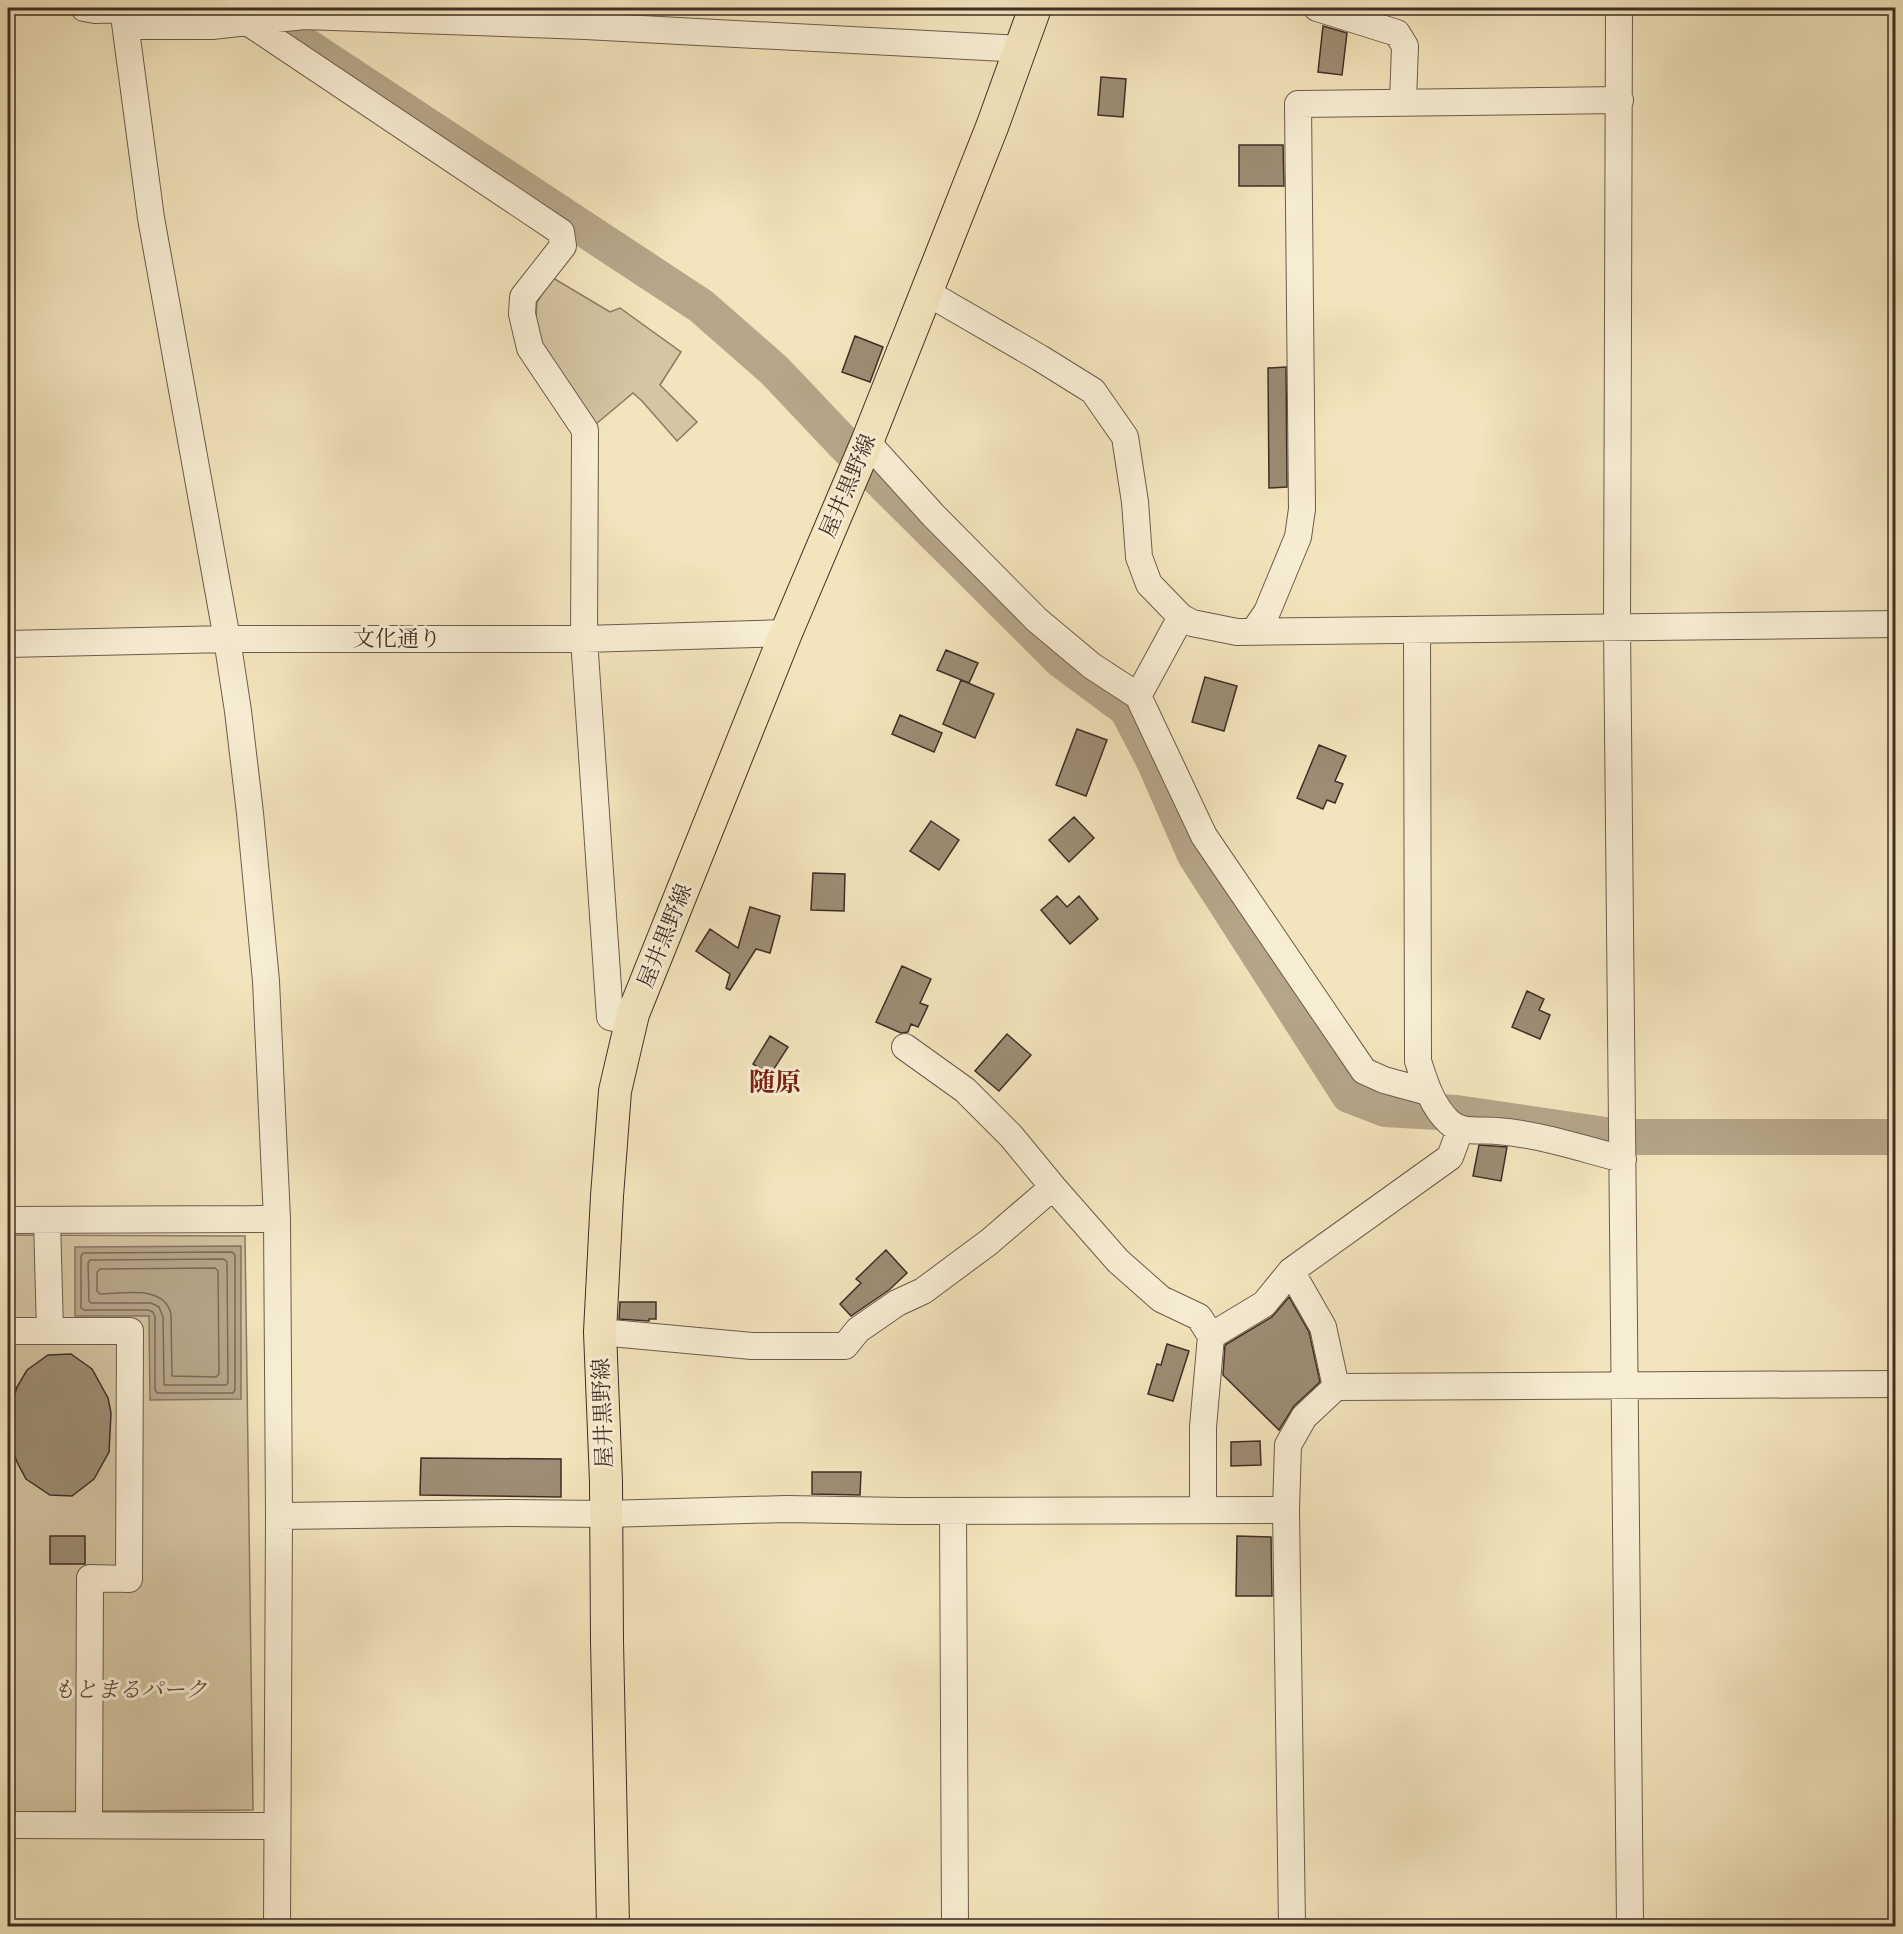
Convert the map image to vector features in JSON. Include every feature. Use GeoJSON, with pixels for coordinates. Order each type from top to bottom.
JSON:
{"type":"FeatureCollection","features":[{"type":"Feature","properties":{"kind":"main road","name":"屋井黒野線"},"geometry":{"type":"LineString","coordinates":[[613,1926],[600,1332],[615,1091],[633,1014],[786,633],[867,442],[1035,8]]}},
{"type":"Feature","properties":{"kind":"street"},"geometry":{"type":"LineString","coordinates":[[84,8],[212,26],[304,16],[585,17],[1021,49]]}},
{"type":"Feature","properties":{"kind":"street"},"geometry":{"type":"LineString","coordinates":[[1317,8],[1397,33],[1405,46],[1403,101]]}},
{"type":"Feature","properties":{"kind":"street"},"geometry":{"type":"LineString","coordinates":[[1619,8],[1617,627],[1630,1926]]}},
{"type":"Feature","properties":{"kind":"street"},"geometry":{"type":"LineString","coordinates":[[124,14],[151,218],[227,639],[250,813],[266,981],[276,1220],[279,1516],[278,1926]]}},
{"type":"Feature","properties":{"kind":"street"},"geometry":{"type":"LineString","coordinates":[[246,21],[561,232],[563,246],[523,297],[522,314],[530,348],[585,430],[584,639],[610,1017],[632,1022]]}},
{"type":"Feature","properties":{"kind":"street"},"geometry":{"type":"LineString","coordinates":[[1254,631],[1267,612],[1298,537],[1302,509],[1298,104],[1620,100]]}},
{"type":"Feature","properties":{"kind":"street"},"geometry":{"type":"LineString","coordinates":[[926,292],[1040,358],[1093,392],[1125,437],[1135,502],[1139,556],[1149,584],[1181,617],[1192,623],[1237,632],[1896,624]]}},
{"type":"Feature","properties":{"kind":"street"},"geometry":{"type":"LineString","coordinates":[[867,442],[933,515],[1037,620],[1092,666],[1138,696],[1204,836],[1364,1071],[1384,1080],[1428,1092]]}},
{"type":"Feature","properties":{"kind":"street"},"geometry":{"type":"LineString","coordinates":[[1138,696],[1181,617]]}},
{"type":"Feature","properties":{"kind":"street"},"geometry":{"type":"LineString","coordinates":[[1417,630],[1418,1061],[1428,1092],[1449,1122],[1460,1130],[1498,1131],[1542,1138],[1623,1159]]}},
{"type":"Feature","properties":{"kind":"street","name":"文化通り"},"geometry":{"type":"LineString","coordinates":[[8,644],[227,639],[584,639],[786,633]]}},
{"type":"Feature","properties":{"kind":"street"},"geometry":{"type":"LineString","coordinates":[[905,1047],[965,1090],[1011,1136],[1118,1261],[1161,1299],[1200,1317],[1211,1336],[1203,1427],[1203,1509]]}},
{"type":"Feature","properties":{"kind":"street"},"geometry":{"type":"LineString","coordinates":[[1211,1336],[1264,1304],[1291,1271],[1450,1157],[1460,1130]]}},
{"type":"Feature","properties":{"kind":"street"},"geometry":{"type":"LineString","coordinates":[[600,1332],[752,1346],[845,1346],[858,1330],[897,1303],[923,1292],[988,1242],[1053,1187]]}},
{"type":"Feature","properties":{"kind":"street"},"geometry":{"type":"LineString","coordinates":[[8,1220],[276,1220]]}},
{"type":"Feature","properties":{"kind":"street"},"geometry":{"type":"LineString","coordinates":[[47,1220],[50,1331]]}},
{"type":"Feature","properties":{"kind":"street"},"geometry":{"type":"LineString","coordinates":[[1291,1271],[1323,1327],[1336,1387]]}},
{"type":"Feature","properties":{"kind":"street"},"geometry":{"type":"LineString","coordinates":[[8,1331],[130,1331],[129,1579],[90,1578],[89,1824]]}},
{"type":"Feature","properties":{"kind":"street"},"geometry":{"type":"LineString","coordinates":[[1292,1926],[1286,1510],[1288,1445],[1304,1417],[1336,1387],[1896,1384]]}},
{"type":"Feature","properties":{"kind":"street"},"geometry":{"type":"LineString","coordinates":[[279,1516],[605,1514],[786,1509],[1286,1510]]}},
{"type":"Feature","properties":{"kind":"street"},"geometry":{"type":"LineString","coordinates":[[953,1511],[955,1926]]}},
{"type":"Feature","properties":{"kind":"street"},"geometry":{"type":"LineString","coordinates":[[8,1825],[277,1826]]}},
{"type":"Feature","properties":{"kind":"green space"},"geometry":{"type":"Polygon","coordinates":[[[553,278],[610,312],[620,308],[681,352],[660,385],[697,422],[677,441],[633,393],[596,424],[542,345],[536,319],[537,302],[553,278]]]}},
{"type":"Feature","properties":{"kind":"green space","name":"もとまるパーク"},"geometry":{"type":"Polygon","coordinates":[[[8,1235],[245,1236],[253,1810],[8,1812],[8,1235]]]}},
{"type":"Feature","properties":{"kind":"water"},"geometry":{"type":"Polygon","coordinates":[[[241,1246],[241,1399],[150,1400],[149,1316],[75,1316],[75,1247],[241,1246]]]}},
{"type":"Feature","properties":{"kind":"building"},"geometry":{"type":"Polygon","coordinates":[[[1323,26],[1347,33],[1342,75],[1318,72],[1323,26]]]}},
{"type":"Feature","properties":{"kind":"building"},"geometry":{"type":"Polygon","coordinates":[[[1101,77],[1126,79],[1123,117],[1098,115],[1101,77]]]}},
{"type":"Feature","properties":{"kind":"building"},"geometry":{"type":"Polygon","coordinates":[[[1239,145],[1283,145],[1284,186],[1239,186],[1239,145]]]}},
{"type":"Feature","properties":{"kind":"building"},"geometry":{"type":"Polygon","coordinates":[[[855,336],[883,347],[870,382],[842,372],[855,336]]]}},
{"type":"Feature","properties":{"kind":"building"},"geometry":{"type":"Polygon","coordinates":[[[1286,367],[1287,487],[1269,488],[1268,368],[1286,367]]]}},
{"type":"Feature","properties":{"kind":"building"},"geometry":{"type":"Polygon","coordinates":[[[946,650],[978,663],[969,683],[937,670],[946,650]]]}},
{"type":"Feature","properties":{"kind":"building"},"geometry":{"type":"Polygon","coordinates":[[[1205,677],[1237,686],[1224,731],[1192,722],[1205,677]]]}},
{"type":"Feature","properties":{"kind":"building"},"geometry":{"type":"Polygon","coordinates":[[[961,680],[994,694],[975,738],[943,724],[961,680]]]}},
{"type":"Feature","properties":{"kind":"building"},"geometry":{"type":"Polygon","coordinates":[[[900,715],[942,733],[934,752],[892,734],[900,715]]]}},
{"type":"Feature","properties":{"kind":"building"},"geometry":{"type":"Polygon","coordinates":[[[1077,729],[1107,740],[1086,796],[1056,785],[1077,729]]]}},
{"type":"Feature","properties":{"kind":"building"},"geometry":{"type":"Polygon","coordinates":[[[1319,745],[1346,756],[1335,781],[1343,784],[1335,803],[1327,800],[1323,809],[1297,798],[1319,745]]]}},
{"type":"Feature","properties":{"kind":"building"},"geometry":{"type":"Polygon","coordinates":[[[1074,817],[1094,838],[1069,862],[1049,840],[1074,817]]]}},
{"type":"Feature","properties":{"kind":"building"},"geometry":{"type":"Polygon","coordinates":[[[931,821],[959,840],[939,870],[910,851],[931,821]]]}},
{"type":"Feature","properties":{"kind":"building"},"geometry":{"type":"Polygon","coordinates":[[[813,873],[845,874],[844,911],[811,910],[813,873]]]}},
{"type":"Feature","properties":{"kind":"building"},"geometry":{"type":"Polygon","coordinates":[[[1057,896],[1067,907],[1079,896],[1098,919],[1070,944],[1041,910],[1057,896]]]}},
{"type":"Feature","properties":{"kind":"building"},"geometry":{"type":"Polygon","coordinates":[[[750,907],[780,916],[770,953],[756,949],[730,990],[726,988],[730,974],[696,951],[710,929],[738,948],[750,907]]]}},
{"type":"Feature","properties":{"kind":"building"},"geometry":{"type":"Polygon","coordinates":[[[902,966],[931,979],[920,1003],[928,1006],[918,1027],[911,1024],[908,1032],[901,1033],[876,1022],[902,966]]]}},
{"type":"Feature","properties":{"kind":"building"},"geometry":{"type":"Polygon","coordinates":[[[1527,991],[1544,999],[1539,1010],[1550,1015],[1540,1039],[1512,1027],[1527,991]]]}},
{"type":"Feature","properties":{"kind":"building"},"geometry":{"type":"Polygon","coordinates":[[[1007,1034],[1031,1055],[999,1091],[975,1071],[1007,1034]]]}},
{"type":"Feature","properties":{"kind":"building"},"geometry":{"type":"Polygon","coordinates":[[[770,1036],[788,1047],[770,1075],[753,1064],[770,1036]]]}},
{"type":"Feature","properties":{"kind":"building"},"geometry":{"type":"Polygon","coordinates":[[[1479,1145],[1507,1147],[1501,1181],[1473,1176],[1479,1145]]]}},
{"type":"Feature","properties":{"kind":"building"},"geometry":{"type":"Polygon","coordinates":[[[886,1250],[907,1273],[889,1290],[851,1316],[840,1304],[861,1283],[856,1279],[886,1250]]]}},
{"type":"Feature","properties":{"kind":"building"},"geometry":{"type":"Polygon","coordinates":[[[1289,1297],[1309,1332],[1320,1382],[1294,1406],[1279,1430],[1223,1375],[1225,1345],[1272,1317],[1289,1297]]]}},
{"type":"Feature","properties":{"kind":"building"},"geometry":{"type":"Polygon","coordinates":[[[620,1302],[656,1302],[656,1319],[649,1319],[649,1321],[619,1319],[620,1302]]]}},
{"type":"Feature","properties":{"kind":"building"},"geometry":{"type":"Polygon","coordinates":[[[1167,1344],[1189,1351],[1173,1401],[1148,1394],[1157,1364],[1161,1365],[1167,1344]]]}},
{"type":"Feature","properties":{"kind":"building"},"geometry":{"type":"Polygon","coordinates":[[[71,1354],[92,1369],[108,1398],[111,1413],[109,1452],[94,1479],[72,1496],[50,1495],[26,1479],[17,1462],[11,1445],[12,1403],[17,1387],[27,1370],[48,1355],[71,1354]]]}},
{"type":"Feature","properties":{"kind":"building"},"geometry":{"type":"Polygon","coordinates":[[[1260,1441],[1261,1465],[1231,1466],[1231,1442],[1260,1441]]]}},
{"type":"Feature","properties":{"kind":"building"},"geometry":{"type":"Polygon","coordinates":[[[421,1458],[561,1459],[561,1497],[420,1495],[421,1458]]]}},
{"type":"Feature","properties":{"kind":"building"},"geometry":{"type":"Polygon","coordinates":[[[812,1472],[861,1472],[860,1495],[812,1494],[812,1472]]]}},
{"type":"Feature","properties":{"kind":"building"},"geometry":{"type":"Polygon","coordinates":[[[50,1536],[85,1536],[85,1564],[50,1564],[50,1536]]]}},
{"type":"Feature","properties":{"kind":"building"},"geometry":{"type":"Polygon","coordinates":[[[1237,1536],[1271,1537],[1272,1596],[1236,1596],[1237,1536]]]}},
{"type":"Feature","properties":{"kind":"waterway"},"geometry":{"type":"LineString","coordinates":[[255,8],[282,30],[701,306],[774,370],[847,447],[1061,660],[1127,709],[1155,763],[1195,855],[1349,1095],[1385,1109],[1456,1113],[1619,1137],[1896,1137]]}},
{"type":"Feature","properties":{"kind":"district","name":"随原"},"geometry":{"type":"Point","coordinates":[775,1082]}}]}
